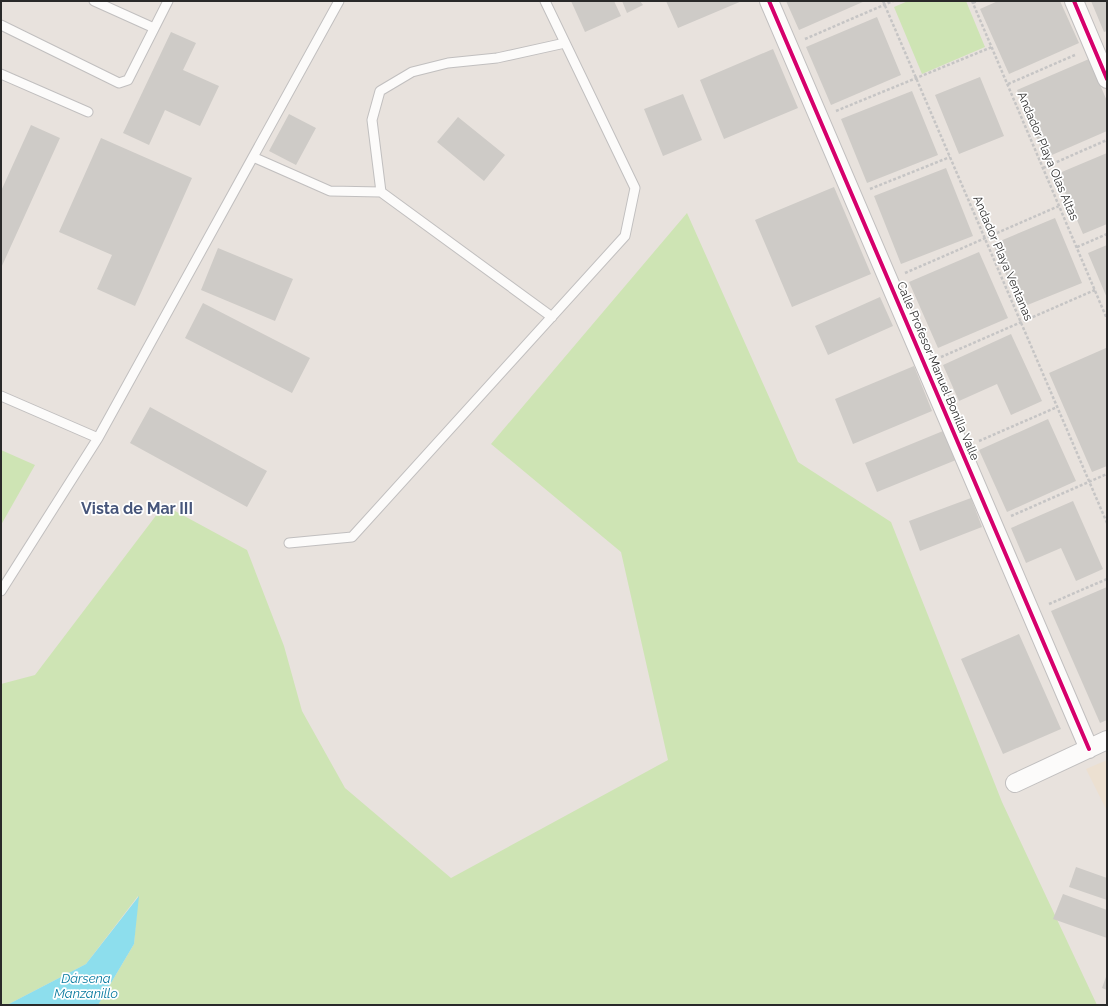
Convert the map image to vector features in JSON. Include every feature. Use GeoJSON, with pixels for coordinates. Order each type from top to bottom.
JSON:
{"type":"FeatureCollection","features":[{"type":"Feature","properties":{"kind":"street","name":"Calle Profesor Manuel Bonilla Valle"},"geometry":{"type":"LineString","coordinates":[[769,1],[1089,749]]}},
{"type":"Feature","properties":{"kind":"street"},"geometry":{"type":"LineString","coordinates":[[1074,1],[1107,79]]}},
{"type":"Feature","properties":{"kind":"street"},"geometry":{"type":"LineString","coordinates":[[1015,783],[1107,740]]}},
{"type":"Feature","properties":{"kind":"lane"},"geometry":{"type":"LineString","coordinates":[[94,1],[154,28]]}},
{"type":"Feature","properties":{"kind":"lane"},"geometry":{"type":"LineString","coordinates":[[1,25],[119,83],[128,80],[168,1]]}},
{"type":"Feature","properties":{"kind":"lane"},"geometry":{"type":"LineString","coordinates":[[1,591],[98,438],[339,1]]}},
{"type":"Feature","properties":{"kind":"lane"},"geometry":{"type":"LineString","coordinates":[[289,543],[352,537],[625,236],[635,188],[544,1]]}},
{"type":"Feature","properties":{"kind":"lane"},"geometry":{"type":"LineString","coordinates":[[381,192],[372,120],[380,91],[412,72],[448,63],[497,58],[565,43]]}},
{"type":"Feature","properties":{"kind":"lane"},"geometry":{"type":"LineString","coordinates":[[1,74],[88,112]]}},
{"type":"Feature","properties":{"kind":"lane"},"geometry":{"type":"LineString","coordinates":[[253,157],[330,191],[381,192],[552,317]]}},
{"type":"Feature","properties":{"kind":"lane"},"geometry":{"type":"LineString","coordinates":[[1,396],[98,438]]}},
{"type":"Feature","properties":{"kind":"path"},"geometry":{"type":"LineString","coordinates":[[788,46],[893,1]]}},
{"type":"Feature","properties":{"kind":"path"},"geometry":{"type":"LineString","coordinates":[[973,2],[977,1]]}},
{"type":"Feature","properties":{"kind":"path"},"geometry":{"type":"LineString","coordinates":[[819,118],[992,47]]}},
{"type":"Feature","properties":{"kind":"path"},"geometry":{"type":"LineString","coordinates":[[1008,84],[1093,47]]}},
{"type":"Feature","properties":{"kind":"path"},"geometry":{"type":"LineString","coordinates":[[1043,168],[1107,140]]}},
{"type":"Feature","properties":{"kind":"path"},"geometry":{"type":"LineString","coordinates":[[852,196],[950,157]]}},
{"type":"Feature","properties":{"kind":"path"},"geometry":{"type":"LineString","coordinates":[[889,281],[1059,206]]}},
{"type":"Feature","properties":{"kind":"path"},"geometry":{"type":"LineString","coordinates":[[1077,247],[1107,234]]}},
{"type":"Feature","properties":{"kind":"path"},"geometry":{"type":"LineString","coordinates":[[924,365],[1095,290]]}},
{"type":"Feature","properties":{"kind":"path"},"geometry":{"type":"LineString","coordinates":[[960,449],[1057,407]]}},
{"type":"Feature","properties":{"kind":"path"},"geometry":{"type":"LineString","coordinates":[[992,524],[1107,474]]}},
{"type":"Feature","properties":{"kind":"path"},"geometry":{"type":"LineString","coordinates":[[1030,612],[1107,579]]}},
{"type":"Feature","properties":{"kind":"shaded area"},"geometry":{"type":"Polygon","coordinates":[[[1107,760],[1107,811],[1086,769],[1107,760]]]}},
{"type":"Feature","properties":{"kind":"green space"},"geometry":{"type":"Polygon","coordinates":[[[908,1],[966,1],[985,47],[922,74],[894,7],[908,1]]]}},
{"type":"Feature","properties":{"kind":"green space"},"geometry":{"type":"Polygon","coordinates":[[[687,213],[798,462],[891,522],[1002,802],[1097,1005],[98,1005],[134,944],[138,896],[86,964],[7,1005],[1,1005],[1,684],[35,675],[164,505],[247,550],[284,646],[302,711],[345,788],[451,878],[668,760],[621,552],[491,444],[687,213]]]}},
{"type":"Feature","properties":{"kind":"green space"},"geometry":{"type":"Polygon","coordinates":[[[1,450],[35,465],[1,525],[1,450]]]}},
{"type":"Feature","properties":{"kind":"water","name":"Dársena Manzanillo"},"geometry":{"type":"Polygon","coordinates":[[[139,896],[134,944],[98,1005],[7,1005],[86,964],[139,896]]]}},
{"type":"Feature","properties":{"kind":"building"},"geometry":{"type":"Polygon","coordinates":[[[571,1],[614,1],[621,16],[585,32],[571,1]]]}},
{"type":"Feature","properties":{"kind":"building"},"geometry":{"type":"Polygon","coordinates":[[[622,1],[640,1],[643,5],[627,13],[622,1]]]}},
{"type":"Feature","properties":{"kind":"building"},"geometry":{"type":"Polygon","coordinates":[[[666,1],[742,1],[678,28],[666,1]]]}},
{"type":"Feature","properties":{"kind":"building"},"geometry":{"type":"Polygon","coordinates":[[[786,1],[865,1],[799,30],[786,1]]]}},
{"type":"Feature","properties":{"kind":"building"},"geometry":{"type":"Polygon","coordinates":[[[998,1],[1060,1],[1079,43],[1009,74],[980,9],[998,1]]]}},
{"type":"Feature","properties":{"kind":"building"},"geometry":{"type":"Polygon","coordinates":[[[1091,1],[1107,1],[1107,31],[1104,32],[1091,1]]]}},
{"type":"Feature","properties":{"kind":"building"},"geometry":{"type":"Polygon","coordinates":[[[877,17],[901,75],[831,105],[806,47],[877,17]]]}},
{"type":"Feature","properties":{"kind":"building"},"geometry":{"type":"Polygon","coordinates":[[[171,32],[196,43],[183,70],[219,86],[200,126],[165,110],[149,145],[123,133],[171,32]]]}},
{"type":"Feature","properties":{"kind":"building"},"geometry":{"type":"Polygon","coordinates":[[[773,49],[798,108],[724,139],[700,80],[773,49]]]}},
{"type":"Feature","properties":{"kind":"building"},"geometry":{"type":"Polygon","coordinates":[[[1089,59],[1107,101],[1107,131],[1045,158],[1017,90],[1089,59]]]}},
{"type":"Feature","properties":{"kind":"building"},"geometry":{"type":"Polygon","coordinates":[[[980,77],[1004,136],[959,154],[935,95],[980,77]]]}},
{"type":"Feature","properties":{"kind":"building"},"geometry":{"type":"Polygon","coordinates":[[[912,91],[938,155],[867,183],[841,119],[912,91]]]}},
{"type":"Feature","properties":{"kind":"building"},"geometry":{"type":"Polygon","coordinates":[[[683,94],[702,140],[663,156],[644,109],[683,94]]]}},
{"type":"Feature","properties":{"kind":"building"},"geometry":{"type":"Polygon","coordinates":[[[289,114],[316,128],[296,165],[269,151],[289,114]]]}},
{"type":"Feature","properties":{"kind":"building"},"geometry":{"type":"Polygon","coordinates":[[[458,117],[505,155],[484,181],[437,142],[458,117]]]}},
{"type":"Feature","properties":{"kind":"building"},"geometry":{"type":"Polygon","coordinates":[[[31,125],[60,138],[1,268],[1,191],[31,125]]]}},
{"type":"Feature","properties":{"kind":"building"},"geometry":{"type":"Polygon","coordinates":[[[101,138],[192,178],[135,306],[97,289],[112,255],[59,232],[101,138]]]}},
{"type":"Feature","properties":{"kind":"building"},"geometry":{"type":"Polygon","coordinates":[[[1107,153],[1107,224],[1083,234],[1057,174],[1107,153]]]}},
{"type":"Feature","properties":{"kind":"building"},"geometry":{"type":"Polygon","coordinates":[[[946,168],[973,236],[901,264],[874,196],[946,168]]]}},
{"type":"Feature","properties":{"kind":"building"},"geometry":{"type":"Polygon","coordinates":[[[834,187],[871,274],[792,307],[755,220],[834,187]]]}},
{"type":"Feature","properties":{"kind":"building"},"geometry":{"type":"Polygon","coordinates":[[[1055,218],[1082,283],[1020,308],[993,244],[1055,218]]]}},
{"type":"Feature","properties":{"kind":"building"},"geometry":{"type":"Polygon","coordinates":[[[1107,245],[1107,298],[1088,253],[1107,245]]]}},
{"type":"Feature","properties":{"kind":"building"},"geometry":{"type":"Polygon","coordinates":[[[218,248],[293,279],[275,321],[201,290],[218,248]]]}},
{"type":"Feature","properties":{"kind":"building"},"geometry":{"type":"Polygon","coordinates":[[[979,252],[1008,318],[938,348],[909,282],[979,252]]]}},
{"type":"Feature","properties":{"kind":"building"},"geometry":{"type":"Polygon","coordinates":[[[880,297],[893,326],[828,355],[815,326],[880,297]]]}},
{"type":"Feature","properties":{"kind":"building"},"geometry":{"type":"Polygon","coordinates":[[[203,303],[310,358],[292,393],[185,338],[203,303]]]}},
{"type":"Feature","properties":{"kind":"building"},"geometry":{"type":"Polygon","coordinates":[[[1011,334],[1042,401],[1011,415],[997,384],[959,401],[943,365],[1011,334]]]}},
{"type":"Feature","properties":{"kind":"building"},"geometry":{"type":"Polygon","coordinates":[[[1106,348],[1107,466],[1092,472],[1049,373],[1106,348]]]}},
{"type":"Feature","properties":{"kind":"building"},"geometry":{"type":"Polygon","coordinates":[[[914,366],[932,411],[853,444],[835,399],[914,366]]]}},
{"type":"Feature","properties":{"kind":"building"},"geometry":{"type":"Polygon","coordinates":[[[150,407],[267,471],[247,507],[130,443],[150,407]]]}},
{"type":"Feature","properties":{"kind":"building"},"geometry":{"type":"Polygon","coordinates":[[[1048,419],[1076,481],[1007,512],[979,450],[1048,419]]]}},
{"type":"Feature","properties":{"kind":"building"},"geometry":{"type":"Polygon","coordinates":[[[943,431],[956,460],[877,492],[865,463],[943,431]]]}},
{"type":"Feature","properties":{"kind":"building"},"geometry":{"type":"Polygon","coordinates":[[[971,498],[982,527],[920,551],[909,521],[971,498]]]}},
{"type":"Feature","properties":{"kind":"building"},"geometry":{"type":"Polygon","coordinates":[[[1073,501],[1103,569],[1076,581],[1061,548],[1026,563],[1011,528],[1073,501]]]}},
{"type":"Feature","properties":{"kind":"building"},"geometry":{"type":"Polygon","coordinates":[[[1107,587],[1107,720],[1100,723],[1051,611],[1107,587]]]}},
{"type":"Feature","properties":{"kind":"building"},"geometry":{"type":"Polygon","coordinates":[[[1019,634],[1061,729],[1003,754],[961,659],[1019,634]]]}},
{"type":"Feature","properties":{"kind":"building"},"geometry":{"type":"Polygon","coordinates":[[[1076,867],[1107,878],[1107,900],[1069,887],[1076,867]]]}},
{"type":"Feature","properties":{"kind":"building"},"geometry":{"type":"Polygon","coordinates":[[[1063,894],[1107,910],[1107,938],[1053,919],[1063,894]]]}},
{"type":"Feature","properties":{"kind":"building"},"geometry":{"type":"Polygon","coordinates":[[[1107,974],[1107,990],[1102,988],[1107,974]]]}},
{"type":"Feature","properties":{"kind":"cycle path"},"geometry":{"type":"LineString","coordinates":[[769,1],[1089,749]]}},
{"type":"Feature","properties":{"kind":"cycle path"},"geometry":{"type":"LineString","coordinates":[[1074,1],[1107,79]]}},
{"type":"Feature","properties":{"kind":"district","name":"Vista de Mar III"},"geometry":{"type":"Point","coordinates":[137,508]}}]}
